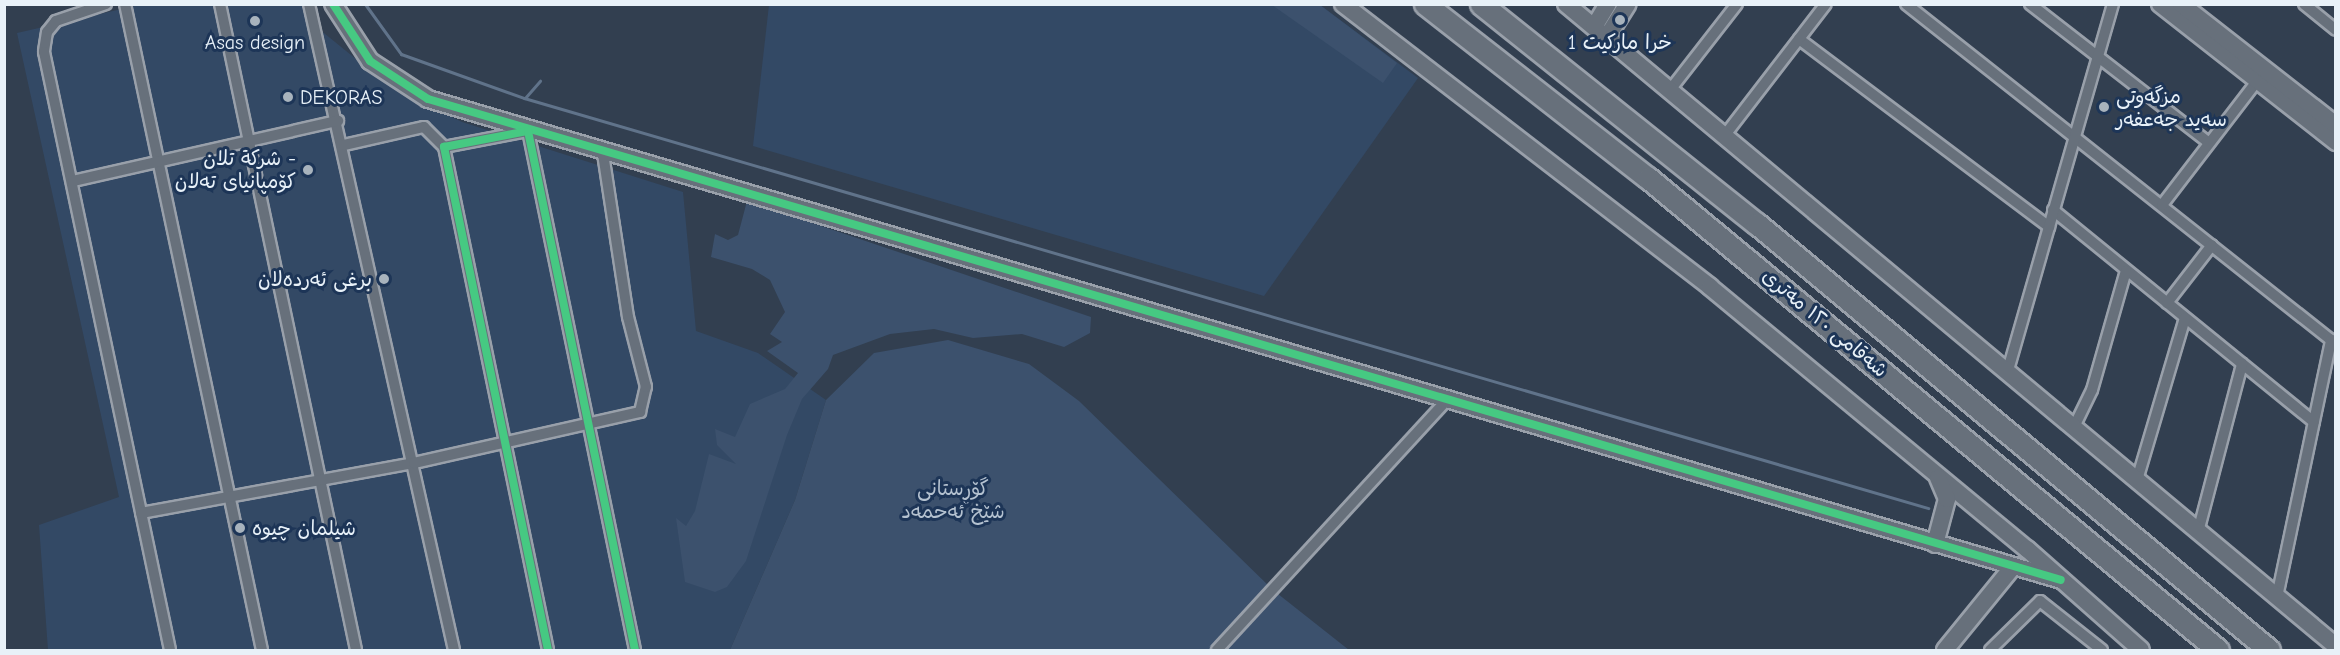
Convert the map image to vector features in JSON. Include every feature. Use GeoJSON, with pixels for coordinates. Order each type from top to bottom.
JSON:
{"type":"FeatureCollection","features":[{"type":"Feature","properties":{"kind":"highway","name":"شەقامی ١٢٠ مەتری"},"geometry":{"type":"LineString","coordinates":[[1425,4],[1648,178],[2218,651]]}},
{"type":"Feature","properties":{"kind":"highway","name":"شەقامی ١٢٠ مەتری"},"geometry":{"type":"LineString","coordinates":[[1480,4],[1757,224],[2269,651]]}},
{"type":"Feature","properties":{"kind":"street"},"geometry":{"type":"LineString","coordinates":[[106,4],[68,14],[45,40],[170,651]]}},
{"type":"Feature","properties":{"kind":"street"},"geometry":{"type":"LineString","coordinates":[[125,4],[161,160],[262,651]]}},
{"type":"Feature","properties":{"kind":"street"},"geometry":{"type":"LineString","coordinates":[[220,4],[356,651]]}},
{"type":"Feature","properties":{"kind":"street"},"geometry":{"type":"LineString","coordinates":[[309,4],[344,145],[454,651]]}},
{"type":"Feature","properties":{"kind":"street"},"geometry":{"type":"LineString","coordinates":[[333,4],[359,48],[397,83],[428,99],[528,131],[1448,399],[1935,544],[2011,569],[2061,580]]}},
{"type":"Feature","properties":{"kind":"street"},"geometry":{"type":"LineString","coordinates":[[1343,4],[1656,244],[1935,472],[2141,651]]}},
{"type":"Feature","properties":{"kind":"street"},"geometry":{"type":"LineString","coordinates":[[1566,4],[2008,370],[2336,646]]}},
{"type":"Feature","properties":{"kind":"street"},"geometry":{"type":"LineString","coordinates":[[1601,32],[1608,4]]}},
{"type":"Feature","properties":{"kind":"street"},"geometry":{"type":"LineString","coordinates":[[1601,32],[1628,4]]}},
{"type":"Feature","properties":{"kind":"street"},"geometry":{"type":"LineString","coordinates":[[1670,90],[1737,4]]}},
{"type":"Feature","properties":{"kind":"street"},"geometry":{"type":"LineString","coordinates":[[1725,135],[1826,4]]}},
{"type":"Feature","properties":{"kind":"street"},"geometry":{"type":"LineString","coordinates":[[1906,4],[2075,134],[2333,342],[2277,597]]}},
{"type":"Feature","properties":{"kind":"street"},"geometry":{"type":"LineString","coordinates":[[2030,4],[2208,142]]}},
{"type":"Feature","properties":{"kind":"street"},"geometry":{"type":"LineString","coordinates":[[2008,370],[2113,4]]}},
{"type":"Feature","properties":{"kind":"street"},"geometry":{"type":"LineString","coordinates":[[2160,4],[2336,142]]}},
{"type":"Feature","properties":{"kind":"street"},"geometry":{"type":"LineString","coordinates":[[2181,4],[2336,125]]}},
{"type":"Feature","properties":{"kind":"street"},"geometry":{"type":"LineString","coordinates":[[2304,4],[2336,30]]}},
{"type":"Feature","properties":{"kind":"street"},"geometry":{"type":"LineString","coordinates":[[1799,39],[2049,227]]}},
{"type":"Feature","properties":{"kind":"street"},"geometry":{"type":"LineString","coordinates":[[2162,205],[2257,81]]}},
{"type":"Feature","properties":{"kind":"street"},"geometry":{"type":"LineString","coordinates":[[73,180],[338,121]]}},
{"type":"Feature","properties":{"kind":"street"},"geometry":{"type":"LineString","coordinates":[[344,145],[424,127],[433,130],[444,147],[507,442],[548,651]]}},
{"type":"Feature","properties":{"kind":"street"},"geometry":{"type":"LineString","coordinates":[[444,147],[528,131]]}},
{"type":"Feature","properties":{"kind":"street"},"geometry":{"type":"LineString","coordinates":[[528,131],[593,426],[635,651]]}},
{"type":"Feature","properties":{"kind":"street"},"geometry":{"type":"LineString","coordinates":[[141,513],[414,463],[593,426],[640,412],[646,387],[628,317],[603,153]]}},
{"type":"Feature","properties":{"kind":"street"},"geometry":{"type":"LineString","coordinates":[[2053,210],[2314,422]]}},
{"type":"Feature","properties":{"kind":"street"},"geometry":{"type":"LineString","coordinates":[[2167,303],[2212,245]]}},
{"type":"Feature","properties":{"kind":"street"},"geometry":{"type":"LineString","coordinates":[[2074,427],[2092,390],[2126,271]]}},
{"type":"Feature","properties":{"kind":"street"},"geometry":{"type":"LineString","coordinates":[[2137,480],[2185,318]]}},
{"type":"Feature","properties":{"kind":"street"},"geometry":{"type":"LineString","coordinates":[[2198,532],[2242,364]]}},
{"type":"Feature","properties":{"kind":"street"},"geometry":{"type":"LineString","coordinates":[[1217,651],[1448,399]]}},
{"type":"Feature","properties":{"kind":"street"},"geometry":{"type":"LineString","coordinates":[[1935,472],[1947,499],[1935,544]]}},
{"type":"Feature","properties":{"kind":"street"},"geometry":{"type":"LineString","coordinates":[[1945,651],[2011,569]]}},
{"type":"Feature","properties":{"kind":"street"},"geometry":{"type":"LineString","coordinates":[[1990,651],[2040,601],[2102,651]]}},
{"type":"Feature","properties":{"kind":"shaded area"},"geometry":{"type":"Polygon","coordinates":[[[139,5],[312,5],[319,29],[388,85],[462,122],[683,192],[696,331],[758,353],[826,400],[795,500],[730,650],[48,650],[39,525],[119,497],[17,33],[139,5]]]}},
{"type":"Feature","properties":{"kind":"shaded area"},"geometry":{"type":"Polygon","coordinates":[[[769,5],[1320,5],[1418,78],[1264,296],[753,146],[769,5]]]}},
{"type":"Feature","properties":{"kind":"green space"},"geometry":{"type":"Polygon","coordinates":[[[1272,5],[1320,5],[1397,63],[1383,83],[1272,5]]]}},
{"type":"Feature","properties":{"kind":"green space"},"geometry":{"type":"Polygon","coordinates":[[[747,201],[1091,317],[1090,333],[1064,347],[1022,334],[973,338],[934,329],[890,334],[833,355],[828,369],[802,399],[787,435],[746,561],[727,587],[715,592],[685,582],[676,518],[686,526],[695,511],[709,454],[736,464],[717,445],[715,429],[735,437],[750,404],[785,389],[798,373],[767,351],[782,342],[770,334],[785,312],[770,280],[752,269],[711,257],[715,234],[728,240],[738,235],[747,201]]]}},
{"type":"Feature","properties":{"kind":"green space","name":"گۆڕستانی شێخ ئەحمەد"},"geometry":{"type":"Polygon","coordinates":[[[948,340],[1029,364],[1079,401],[1273,590],[1349,650],[730,650],[795,500],[826,400],[874,353],[948,340]]]}},
{"type":"Feature","properties":{"kind":"waterway"},"geometry":{"type":"LineString","coordinates":[[365,4],[401,54],[524,98],[1928,508]]}},
{"type":"Feature","properties":{"kind":"waterway"},"geometry":{"type":"LineString","coordinates":[[525,98],[540,81]]}},
{"type":"Feature","properties":{"kind":"cycle path"},"geometry":{"type":"LineString","coordinates":[[333,4],[370,61],[428,99],[2061,580]]}},
{"type":"Feature","properties":{"kind":"cycle path"},"geometry":{"type":"LineString","coordinates":[[548,650],[444,147],[528,131],[635,650]]}},
{"type":"Feature","properties":{"kind":"place","name":"خرا ماركيت 1"},"geometry":{"type":"Point","coordinates":[1620,20]}},
{"type":"Feature","properties":{"kind":"place","name":"Asas design"},"geometry":{"type":"Point","coordinates":[255,21]}},
{"type":"Feature","properties":{"kind":"place","name":"DEKORAS"},"geometry":{"type":"Point","coordinates":[288,97]}},
{"type":"Feature","properties":{"kind":"place","name":"مزگەوتی سەید جەعفەر"},"geometry":{"type":"Point","coordinates":[2104,107]}},
{"type":"Feature","properties":{"kind":"place","name":"شركة تلان - کۆمپانیای تەلان"},"geometry":{"type":"Point","coordinates":[308,170]}},
{"type":"Feature","properties":{"kind":"place","name":"برغی ئەردەلان"},"geometry":{"type":"Point","coordinates":[384,279]}},
{"type":"Feature","properties":{"kind":"place","name":"شيلمان چیوه"},"geometry":{"type":"Point","coordinates":[240,528]}}]}
